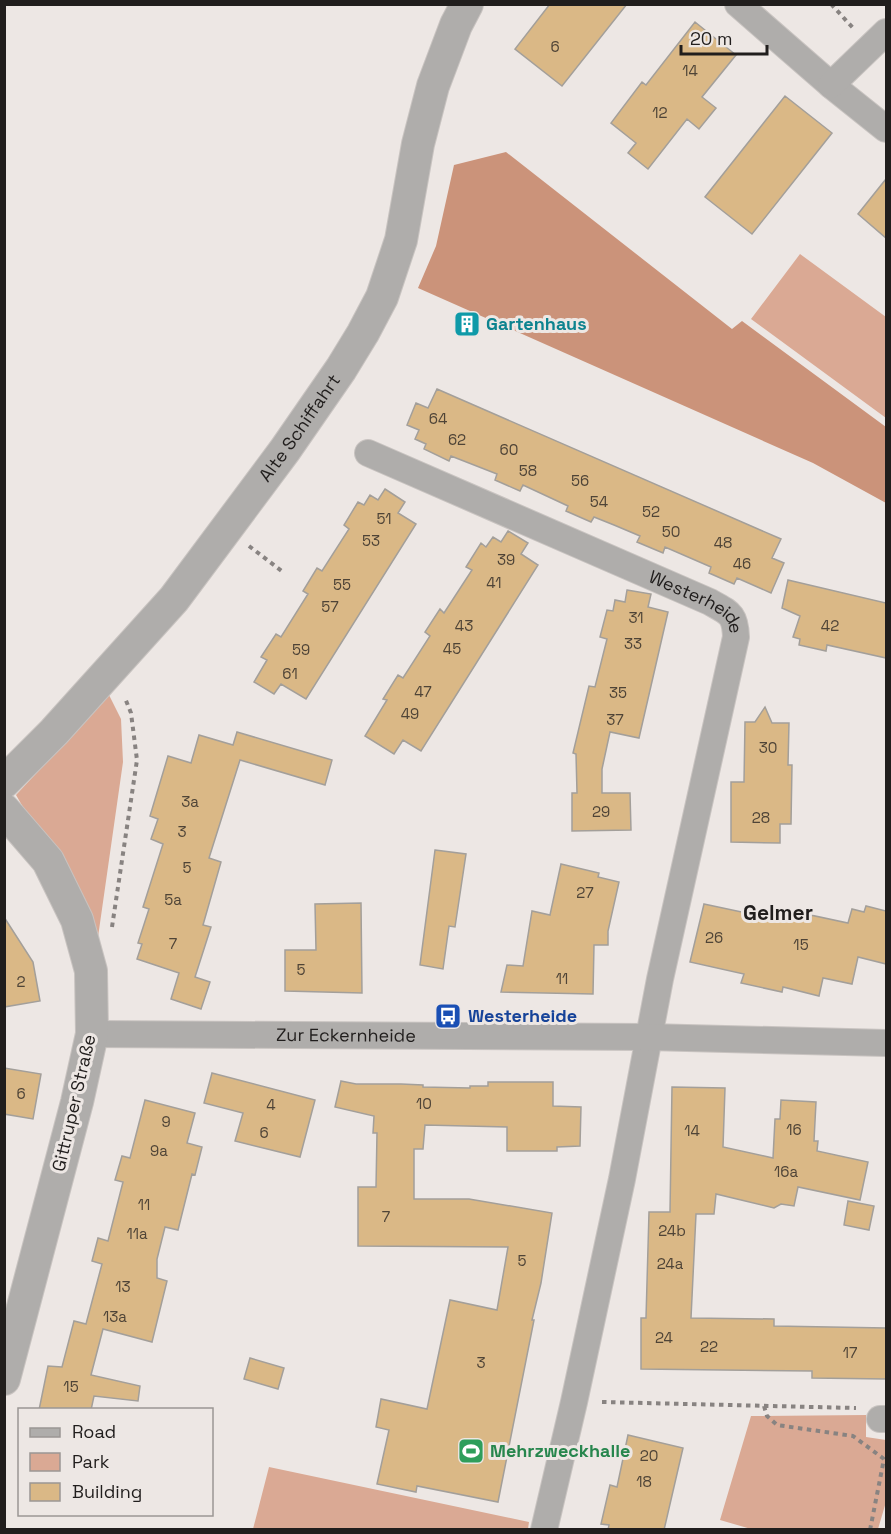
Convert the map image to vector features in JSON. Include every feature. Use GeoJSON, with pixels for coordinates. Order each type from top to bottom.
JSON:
{"type":"FeatureCollection","features":[{"type":"Feature","properties":{"kind":"street","name":"Alte Schiffahrt"},"geometry":{"type":"LineString","coordinates":[[4,782],[54,732],[174,599],[227,530],[341,369],[382,297],[400,240],[418,144],[433,86],[467,4]]}},
{"type":"Feature","properties":{"kind":"street"},"geometry":{"type":"LineString","coordinates":[[738,4],[831,85],[886,129]]}},
{"type":"Feature","properties":{"kind":"street"},"geometry":{"type":"LineString","coordinates":[[831,85],[886,32]]}},
{"type":"Feature","properties":{"kind":"street","name":"Westerheide"},"geometry":{"type":"LineString","coordinates":[[368,453],[710,602],[728,612],[735,621],[736,637],[648,1037],[622,1179],[544,1530]]}},
{"type":"Feature","properties":{"kind":"street","name":"Gittruper Straße"},"geometry":{"type":"LineString","coordinates":[[4,810],[48,861],[77,920],[91,971],[92,1034],[4,1379]]}},
{"type":"Feature","properties":{"kind":"street","name":"Zur Eckernheide"},"geometry":{"type":"LineString","coordinates":[[92,1034],[648,1037],[886,1043]]}},
{"type":"Feature","properties":{"kind":"path"},"geometry":{"type":"LineString","coordinates":[[227,530],[283,572]]}},
{"type":"Feature","properties":{"kind":"path"},"geometry":{"type":"LineString","coordinates":[[111,934],[137,760],[131,713],[112,668]]}},
{"type":"Feature","properties":{"kind":"path"},"geometry":{"type":"LineString","coordinates":[[574,1402],[879,1409],[883,1419]]}},
{"type":"Feature","properties":{"kind":"path"},"geometry":{"type":"LineString","coordinates":[[764,1406],[767,1416],[777,1425],[853,1436],[885,1459],[870,1530]]}},
{"type":"Feature","properties":{"kind":"green space"},"geometry":{"type":"Polygon","coordinates":[[[800,254],[886,317],[886,418],[751,319],[800,254]]]}},
{"type":"Feature","properties":{"kind":"green space"},"geometry":{"type":"Polygon","coordinates":[[[109,695],[121,719],[123,762],[98,937],[16,795],[109,695]]]}},
{"type":"Feature","properties":{"kind":"green space"},"geometry":{"type":"Polygon","coordinates":[[[866,1415],[866,1437],[886,1440],[886,1502],[878,1529],[751,1529],[720,1520],[751,1416],[866,1415]]]}},
{"type":"Feature","properties":{"kind":"green space"},"geometry":{"type":"Polygon","coordinates":[[[269,1467],[529,1522],[528,1529],[253,1529],[269,1467]]]}},
{"type":"Feature","properties":{"kind":"shaded area"},"geometry":{"type":"Polygon","coordinates":[[[506,152],[732,329],[742,321],[886,427],[886,503],[813,463],[418,288],[436,246],[454,165],[506,152]]]}},
{"type":"Feature","properties":{"kind":"building"},"geometry":{"type":"Polygon","coordinates":[[[550,4],[627,4],[562,86],[515,49],[550,4]]]}},
{"type":"Feature","properties":{"kind":"building"},"geometry":{"type":"Polygon","coordinates":[[[695,22],[736,55],[702,97],[716,108],[699,129],[687,119],[648,169],[628,153],[636,143],[611,123],[642,82],[646,85],[695,22]]]}},
{"type":"Feature","properties":{"kind":"building"},"geometry":{"type":"Polygon","coordinates":[[[785,96],[832,133],[752,234],[705,197],[785,96]]]}},
{"type":"Feature","properties":{"kind":"building"},"geometry":{"type":"Polygon","coordinates":[[[886,179],[886,238],[858,214],[886,179]]]}},
{"type":"Feature","properties":{"kind":"building"},"geometry":{"type":"Polygon","coordinates":[[[437,389],[781,539],[772,558],[784,563],[771,593],[737,578],[734,584],[709,573],[711,567],[665,547],[663,553],[637,542],[640,536],[594,517],[591,522],[566,511],[568,506],[523,485],[520,491],[495,480],[497,474],[451,456],[449,461],[424,449],[426,444],[415,439],[419,430],[407,425],[416,403],[428,408],[437,389]]]}},
{"type":"Feature","properties":{"kind":"building"},"geometry":{"type":"Polygon","coordinates":[[[385,489],[405,502],[398,513],[416,524],[306,699],[281,684],[274,694],[254,682],[267,660],[261,657],[276,634],[281,637],[308,594],[303,591],[317,568],[322,571],[349,529],[344,525],[358,502],[364,505],[370,495],[378,500],[385,489]]]}},
{"type":"Feature","properties":{"kind":"building"},"geometry":{"type":"Polygon","coordinates":[[[508,531],[528,543],[521,554],[538,565],[421,751],[403,740],[394,754],[365,736],[387,700],[383,699],[398,675],[403,678],[430,636],[425,632],[440,609],[444,613],[472,570],[466,567],[481,543],[486,547],[493,537],[501,542],[508,531]]]}},
{"type":"Feature","properties":{"kind":"building"},"geometry":{"type":"Polygon","coordinates":[[[788,580],[886,603],[886,658],[827,645],[826,651],[799,645],[800,639],[793,637],[800,616],[782,608],[788,580]]]}},
{"type":"Feature","properties":{"kind":"building"},"geometry":{"type":"Polygon","coordinates":[[[627,590],[651,594],[648,607],[668,612],[639,738],[610,732],[602,769],[602,793],[630,793],[631,830],[572,831],[572,793],[577,793],[576,754],[573,753],[589,686],[595,687],[607,639],[600,637],[607,610],[613,611],[615,600],[625,602],[627,590]]]}},
{"type":"Feature","properties":{"kind":"building"},"geometry":{"type":"Polygon","coordinates":[[[765,707],[772,723],[789,723],[788,765],[792,765],[791,824],[780,824],[780,843],[731,842],[731,782],[744,782],[745,722],[755,722],[765,707]]]}},
{"type":"Feature","properties":{"kind":"building"},"geometry":{"type":"Polygon","coordinates":[[[237,732],[332,760],[325,785],[240,760],[209,858],[221,862],[203,925],[211,927],[195,977],[210,982],[201,1009],[171,999],[179,973],[137,959],[142,944],[138,943],[149,909],[143,907],[163,844],[151,839],[158,819],[150,816],[168,756],[191,763],[199,735],[233,745],[237,732]]]}},
{"type":"Feature","properties":{"kind":"building"},"geometry":{"type":"Polygon","coordinates":[[[435,850],[466,854],[455,927],[449,926],[443,969],[420,965],[435,850]]]}},
{"type":"Feature","properties":{"kind":"building"},"geometry":{"type":"Polygon","coordinates":[[[561,864],[599,873],[598,877],[619,882],[608,931],[608,945],[594,945],[593,994],[501,992],[507,965],[523,966],[532,911],[550,915],[561,864]]]}},
{"type":"Feature","properties":{"kind":"building"},"geometry":{"type":"Polygon","coordinates":[[[361,903],[362,993],[285,991],[285,950],[316,950],[315,904],[361,903]]]}},
{"type":"Feature","properties":{"kind":"building"},"geometry":{"type":"Polygon","coordinates":[[[704,904],[784,921],[787,910],[848,923],[852,909],[864,912],[866,906],[886,911],[886,964],[858,957],[852,984],[823,978],[819,996],[783,987],[782,992],[741,983],[744,974],[690,962],[704,904]]]}},
{"type":"Feature","properties":{"kind":"building"},"geometry":{"type":"Polygon","coordinates":[[[4,917],[33,962],[40,1001],[4,1007],[4,917]]]}},
{"type":"Feature","properties":{"kind":"building"},"geometry":{"type":"Polygon","coordinates":[[[4,1068],[41,1074],[33,1119],[4,1114],[4,1068]]]}},
{"type":"Feature","properties":{"kind":"building"},"geometry":{"type":"Polygon","coordinates":[[[212,1073],[315,1100],[300,1157],[235,1141],[243,1113],[204,1103],[212,1073]]]}},
{"type":"Feature","properties":{"kind":"building"},"geometry":{"type":"Polygon","coordinates":[[[341,1081],[356,1084],[470,1088],[470,1086],[488,1086],[488,1082],[553,1082],[553,1106],[581,1107],[580,1146],[557,1147],[557,1151],[507,1151],[507,1127],[425,1125],[423,1149],[414,1149],[414,1199],[469,1199],[552,1213],[541,1283],[498,1502],[417,1486],[416,1492],[377,1484],[389,1430],[376,1427],[381,1399],[427,1409],[450,1300],[497,1310],[508,1247],[358,1246],[358,1187],[376,1187],[377,1133],[373,1133],[374,1116],[335,1107],[341,1081]]]}},
{"type":"Feature","properties":{"kind":"building"},"geometry":{"type":"Polygon","coordinates":[[[672,1087],[725,1088],[723,1147],[773,1158],[775,1119],[780,1119],[781,1100],[816,1102],[814,1141],[818,1141],[817,1151],[868,1162],[860,1200],[798,1187],[794,1206],[781,1204],[774,1208],[716,1194],[714,1214],[696,1214],[691,1318],[774,1319],[774,1326],[886,1328],[886,1379],[812,1378],[812,1371],[641,1369],[641,1318],[646,1318],[649,1212],[670,1212],[672,1087]]]}},
{"type":"Feature","properties":{"kind":"building"},"geometry":{"type":"Polygon","coordinates":[[[145,1100],[195,1113],[187,1143],[202,1147],[195,1175],[192,1174],[178,1230],[165,1227],[157,1259],[157,1278],[167,1281],[152,1342],[103,1329],[91,1375],[140,1386],[138,1401],[94,1396],[91,1408],[39,1408],[48,1366],[62,1367],[74,1321],[86,1324],[102,1264],[92,1261],[98,1238],[108,1241],[123,1182],[115,1180],[122,1156],[130,1158],[145,1100]]]}},
{"type":"Feature","properties":{"kind":"building"},"geometry":{"type":"Polygon","coordinates":[[[848,1201],[874,1206],[869,1230],[844,1225],[848,1201]]]}},
{"type":"Feature","properties":{"kind":"building"},"geometry":{"type":"Polygon","coordinates":[[[250,1358],[284,1368],[278,1389],[244,1379],[250,1358]]]}},
{"type":"Feature","properties":{"kind":"building"},"geometry":{"type":"Polygon","coordinates":[[[628,1435],[683,1448],[664,1530],[608,1530],[609,1525],[601,1524],[610,1485],[617,1487],[628,1435]]]}},
{"type":"Feature","properties":{"kind":"place","name":"Gartenhaus"},"geometry":{"type":"Point","coordinates":[467,324]}},
{"type":"Feature","properties":{"kind":"place","name":"Westerheide"},"geometry":{"type":"Point","coordinates":[448,1016]}},
{"type":"Feature","properties":{"kind":"place","name":"Mehrzweckhalle"},"geometry":{"type":"Point","coordinates":[471,1451]}},
{"type":"Feature","properties":{"kind":"district","name":"Gelmer"},"geometry":{"type":"Point","coordinates":[778,913]}}]}
